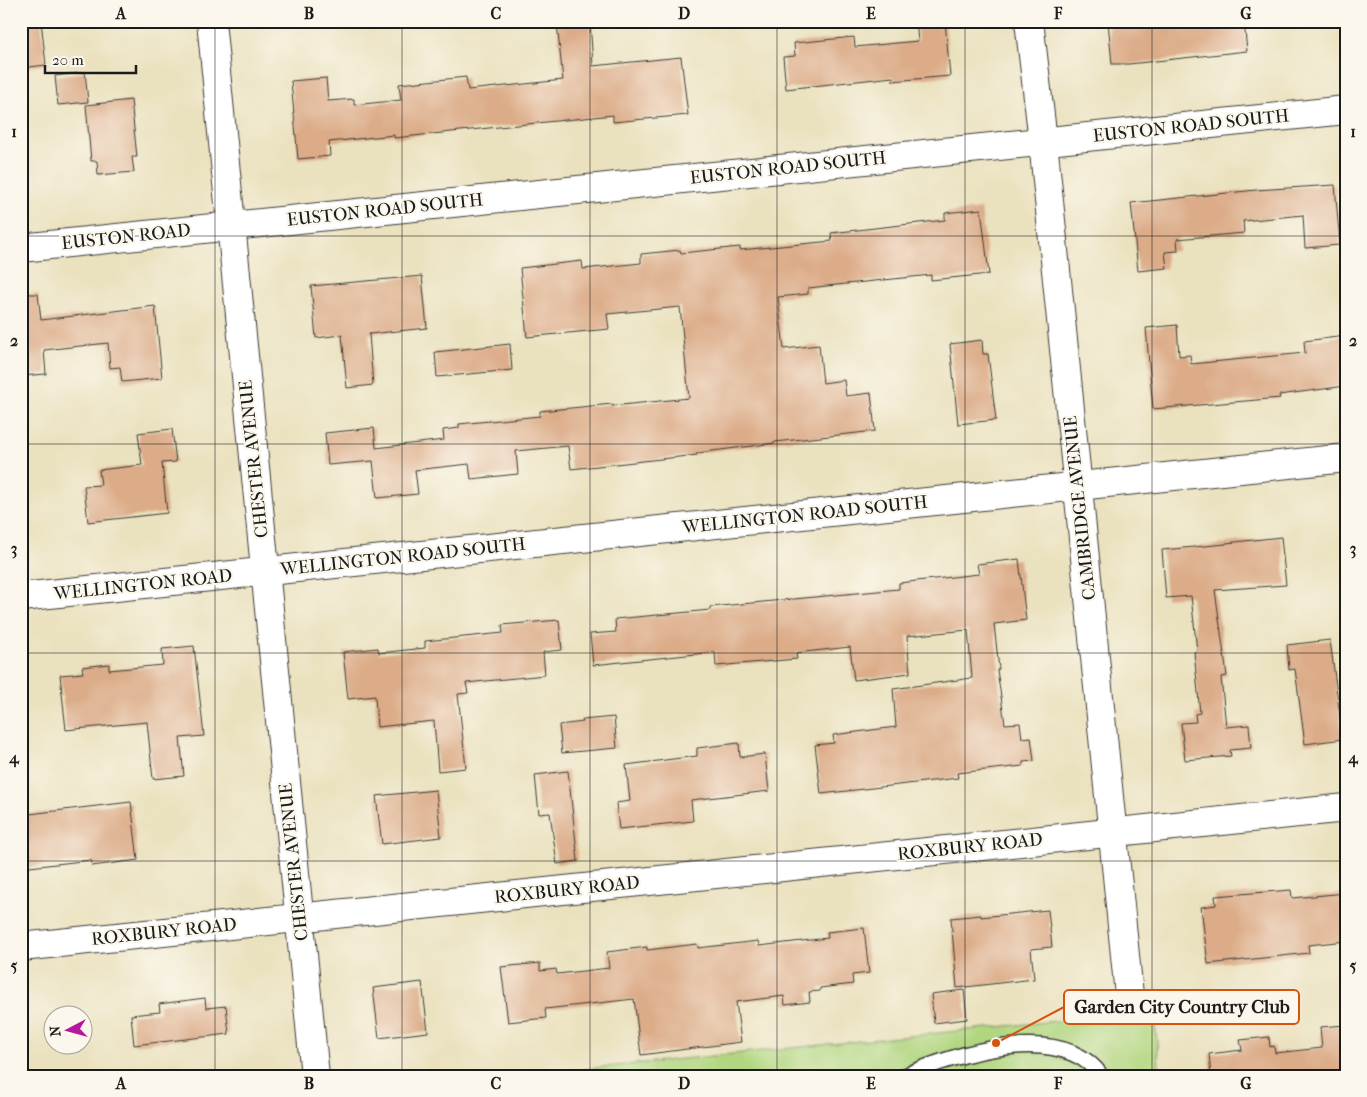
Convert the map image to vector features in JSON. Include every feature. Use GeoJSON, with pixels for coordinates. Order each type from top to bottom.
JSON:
{"type":"FeatureCollection","features":[{"type":"Feature","properties":{"kind":"street","name":"CHESTER AVENUE"},"geometry":{"type":"LineString","coordinates":[[210,21],[315,1076]]}},
{"type":"Feature","properties":{"kind":"street","name":"CAMBRIDGE AVENUE"},"geometry":{"type":"LineString","coordinates":[[1029,21],[1043,141],[1129,995]]}},
{"type":"Feature","properties":{"kind":"street","name":"EUSTON ROAD SOUTH"},"geometry":{"type":"LineString","coordinates":[[231,226],[1346,110]]}},
{"type":"Feature","properties":{"kind":"street","name":"EUSTON ROAD"},"geometry":{"type":"LineString","coordinates":[[21,248],[231,226]]}},
{"type":"Feature","properties":{"kind":"street","name":"WELLINGTON ROAD SOUTH"},"geometry":{"type":"LineString","coordinates":[[265,572],[1346,458]]}},
{"type":"Feature","properties":{"kind":"street","name":"WELLINGTON ROAD"},"geometry":{"type":"LineString","coordinates":[[21,597],[265,572]]}},
{"type":"Feature","properties":{"kind":"street","name":"ROXBURY ROAD"},"geometry":{"type":"LineString","coordinates":[[21,947],[1346,808]]}},
{"type":"Feature","properties":{"kind":"lane"},"geometry":{"type":"LineString","coordinates":[[905,1076],[926,1066],[983,1051],[1027,1044],[1066,1050],[1094,1065],[1101,1076]]}},
{"type":"Feature","properties":{"kind":"green space"},"geometry":{"type":"Polygon","coordinates":[[[1154,1011],[1160,1076],[516,1076],[1154,1011]]]}},
{"type":"Feature","properties":{"kind":"building"},"geometry":{"type":"Polygon","coordinates":[[[21,21],[41,21],[46,65],[21,68],[21,21]]]}},
{"type":"Feature","properties":{"kind":"building"},"geometry":{"type":"Polygon","coordinates":[[[590,21],[593,66],[681,57],[688,115],[613,122],[613,115],[394,138],[394,135],[329,142],[330,156],[298,159],[291,81],[326,78],[328,101],[354,99],[354,105],[401,100],[399,84],[466,77],[468,90],[563,80],[557,24],[590,21]]]}},
{"type":"Feature","properties":{"kind":"building"},"geometry":{"type":"Polygon","coordinates":[[[916,21],[945,21],[950,76],[893,81],[893,77],[786,89],[783,57],[795,56],[794,43],[854,37],[855,47],[918,41],[916,21]]]}},
{"type":"Feature","properties":{"kind":"building"},"geometry":{"type":"Polygon","coordinates":[[[1108,21],[1156,21],[1156,24],[1185,21],[1244,21],[1247,51],[1129,64],[1112,64],[1108,21]]]}},
{"type":"Feature","properties":{"kind":"building"},"geometry":{"type":"Polygon","coordinates":[[[85,72],[88,102],[58,105],[55,76],[85,72]]]}},
{"type":"Feature","properties":{"kind":"building"},"geometry":{"type":"Polygon","coordinates":[[[131,100],[137,157],[132,157],[134,172],[98,175],[97,161],[91,161],[86,105],[131,100]]]}},
{"type":"Feature","properties":{"kind":"building"},"geometry":{"type":"Polygon","coordinates":[[[1335,185],[1340,245],[1305,248],[1303,215],[1243,221],[1244,233],[1177,239],[1178,251],[1165,252],[1167,268],[1138,271],[1131,203],[1256,190],[1335,185]]]}},
{"type":"Feature","properties":{"kind":"building"},"geometry":{"type":"Polygon","coordinates":[[[981,209],[989,274],[931,280],[931,275],[808,288],[808,294],[778,297],[784,349],[819,345],[823,383],[844,380],[846,396],[871,393],[875,431],[775,442],[697,453],[697,455],[571,469],[568,446],[516,451],[518,474],[471,479],[469,464],[415,470],[418,494],[377,498],[373,461],[328,465],[325,433],[374,428],[376,448],[444,440],[443,430],[459,428],[459,424],[540,416],[540,411],[689,398],[680,307],[607,314],[609,329],[527,337],[520,268],[582,261],[583,269],[641,263],[641,254],[680,250],[681,253],[740,247],[740,250],[832,241],[831,233],[945,220],[945,213],[981,209]]]}},
{"type":"Feature","properties":{"kind":"building"},"geometry":{"type":"Polygon","coordinates":[[[422,276],[427,328],[369,334],[373,385],[347,388],[342,335],[316,338],[311,286],[422,276]]]}},
{"type":"Feature","properties":{"kind":"building"},"geometry":{"type":"Polygon","coordinates":[[[21,294],[38,294],[41,320],[155,306],[162,378],[122,382],[120,367],[110,368],[108,343],[44,350],[46,374],[21,376],[21,294]]]}},
{"type":"Feature","properties":{"kind":"building"},"geometry":{"type":"Polygon","coordinates":[[[1177,325],[1179,356],[1190,355],[1191,364],[1305,353],[1304,341],[1346,336],[1346,386],[1279,395],[1280,398],[1153,409],[1146,328],[1177,325]]]}},
{"type":"Feature","properties":{"kind":"building"},"geometry":{"type":"Polygon","coordinates":[[[982,340],[983,354],[988,354],[996,420],[958,424],[950,344],[982,340]]]}},
{"type":"Feature","properties":{"kind":"building"},"geometry":{"type":"Polygon","coordinates":[[[510,344],[512,370],[437,377],[435,352],[510,344]]]}},
{"type":"Feature","properties":{"kind":"building"},"geometry":{"type":"Polygon","coordinates":[[[172,429],[176,462],[162,463],[167,513],[88,522],[84,486],[101,485],[99,470],[142,465],[138,433],[172,429]]]}},
{"type":"Feature","properties":{"kind":"building"},"geometry":{"type":"Polygon","coordinates":[[[1281,537],[1286,585],[1215,590],[1227,676],[1221,677],[1226,727],[1249,725],[1251,748],[1230,750],[1231,756],[1185,760],[1181,723],[1196,722],[1195,714],[1200,713],[1194,652],[1197,651],[1191,596],[1166,598],[1162,550],[1281,537]]]}},
{"type":"Feature","properties":{"kind":"building"},"geometry":{"type":"Polygon","coordinates":[[[1019,559],[1026,620],[994,624],[999,669],[997,670],[1005,724],[1020,723],[1022,738],[1031,737],[1034,761],[1023,762],[1023,766],[957,773],[958,778],[821,794],[815,745],[834,743],[833,735],[896,727],[893,689],[972,678],[968,630],[907,636],[910,673],[854,680],[850,647],[796,653],[797,659],[716,666],[715,652],[593,665],[590,634],[616,632],[615,619],[710,610],[710,607],[899,589],[899,583],[979,574],[977,564],[1019,559]]]}},
{"type":"Feature","properties":{"kind":"building"},"geometry":{"type":"Polygon","coordinates":[[[559,620],[562,650],[543,652],[545,675],[466,683],[468,693],[458,694],[466,768],[438,771],[434,721],[377,727],[375,696],[348,699],[343,652],[378,648],[379,653],[425,648],[425,641],[503,633],[502,625],[559,620]]]}},
{"type":"Feature","properties":{"kind":"building"},"geometry":{"type":"Polygon","coordinates":[[[1330,640],[1343,739],[1305,744],[1295,669],[1289,670],[1287,645],[1330,640]]]}},
{"type":"Feature","properties":{"kind":"building"},"geometry":{"type":"Polygon","coordinates":[[[194,646],[204,736],[180,738],[184,776],[153,779],[147,722],[66,730],[60,675],[83,673],[82,667],[109,664],[109,670],[163,665],[162,649],[194,646]]]}},
{"type":"Feature","properties":{"kind":"building"},"geometry":{"type":"Polygon","coordinates":[[[614,717],[617,748],[562,753],[559,725],[583,722],[582,720],[614,717]]]}},
{"type":"Feature","properties":{"kind":"building"},"geometry":{"type":"Polygon","coordinates":[[[739,743],[740,757],[765,754],[769,791],[691,800],[693,821],[619,829],[616,803],[630,801],[626,765],[697,756],[697,748],[739,743]]]}},
{"type":"Feature","properties":{"kind":"building"},"geometry":{"type":"Polygon","coordinates":[[[568,771],[578,861],[557,864],[550,813],[539,814],[535,775],[568,771]]]}},
{"type":"Feature","properties":{"kind":"building"},"geometry":{"type":"Polygon","coordinates":[[[436,790],[441,837],[382,844],[376,796],[436,790]]]}},
{"type":"Feature","properties":{"kind":"building"},"geometry":{"type":"Polygon","coordinates":[[[131,802],[138,860],[92,866],[91,860],[21,868],[21,815],[131,802]]]}},
{"type":"Feature","properties":{"kind":"building"},"geometry":{"type":"Polygon","coordinates":[[[1291,890],[1292,898],[1346,893],[1346,941],[1308,945],[1309,953],[1208,964],[1201,907],[1216,905],[1215,896],[1291,890]]]}},
{"type":"Feature","properties":{"kind":"building"},"geometry":{"type":"Polygon","coordinates":[[[1048,910],[1052,947],[1031,949],[1034,979],[957,988],[951,918],[1048,910]]]}},
{"type":"Feature","properties":{"kind":"building"},"geometry":{"type":"Polygon","coordinates":[[[864,928],[869,973],[852,975],[853,984],[820,988],[820,991],[809,992],[810,1002],[785,1005],[784,996],[736,1002],[741,1042],[641,1055],[634,999],[545,1009],[546,1018],[508,1022],[501,967],[540,963],[540,971],[556,969],[557,974],[609,968],[607,952],[647,947],[647,950],[697,944],[698,948],[758,941],[759,946],[828,938],[827,932],[864,928]]]}},
{"type":"Feature","properties":{"kind":"building"},"geometry":{"type":"Polygon","coordinates":[[[422,982],[428,1032],[379,1038],[373,988],[422,982]]]}},
{"type":"Feature","properties":{"kind":"building"},"geometry":{"type":"Polygon","coordinates":[[[964,990],[967,1019],[934,1023],[931,994],[964,990]]]}},
{"type":"Feature","properties":{"kind":"building"},"geometry":{"type":"Polygon","coordinates":[[[205,998],[206,1008],[226,1006],[229,1034],[134,1045],[131,1015],[160,1012],[159,1004],[205,998]]]}},
{"type":"Feature","properties":{"kind":"building"},"geometry":{"type":"Polygon","coordinates":[[[1346,1025],[1346,1076],[1211,1076],[1209,1054],[1242,1050],[1240,1040],[1269,1037],[1270,1047],[1274,1046],[1275,1053],[1322,1048],[1320,1027],[1346,1025]]]}},
{"type":"Feature","properties":{"kind":"place","name":"Garden City Country Club"},"geometry":{"type":"Point","coordinates":[996,1043]}}]}
